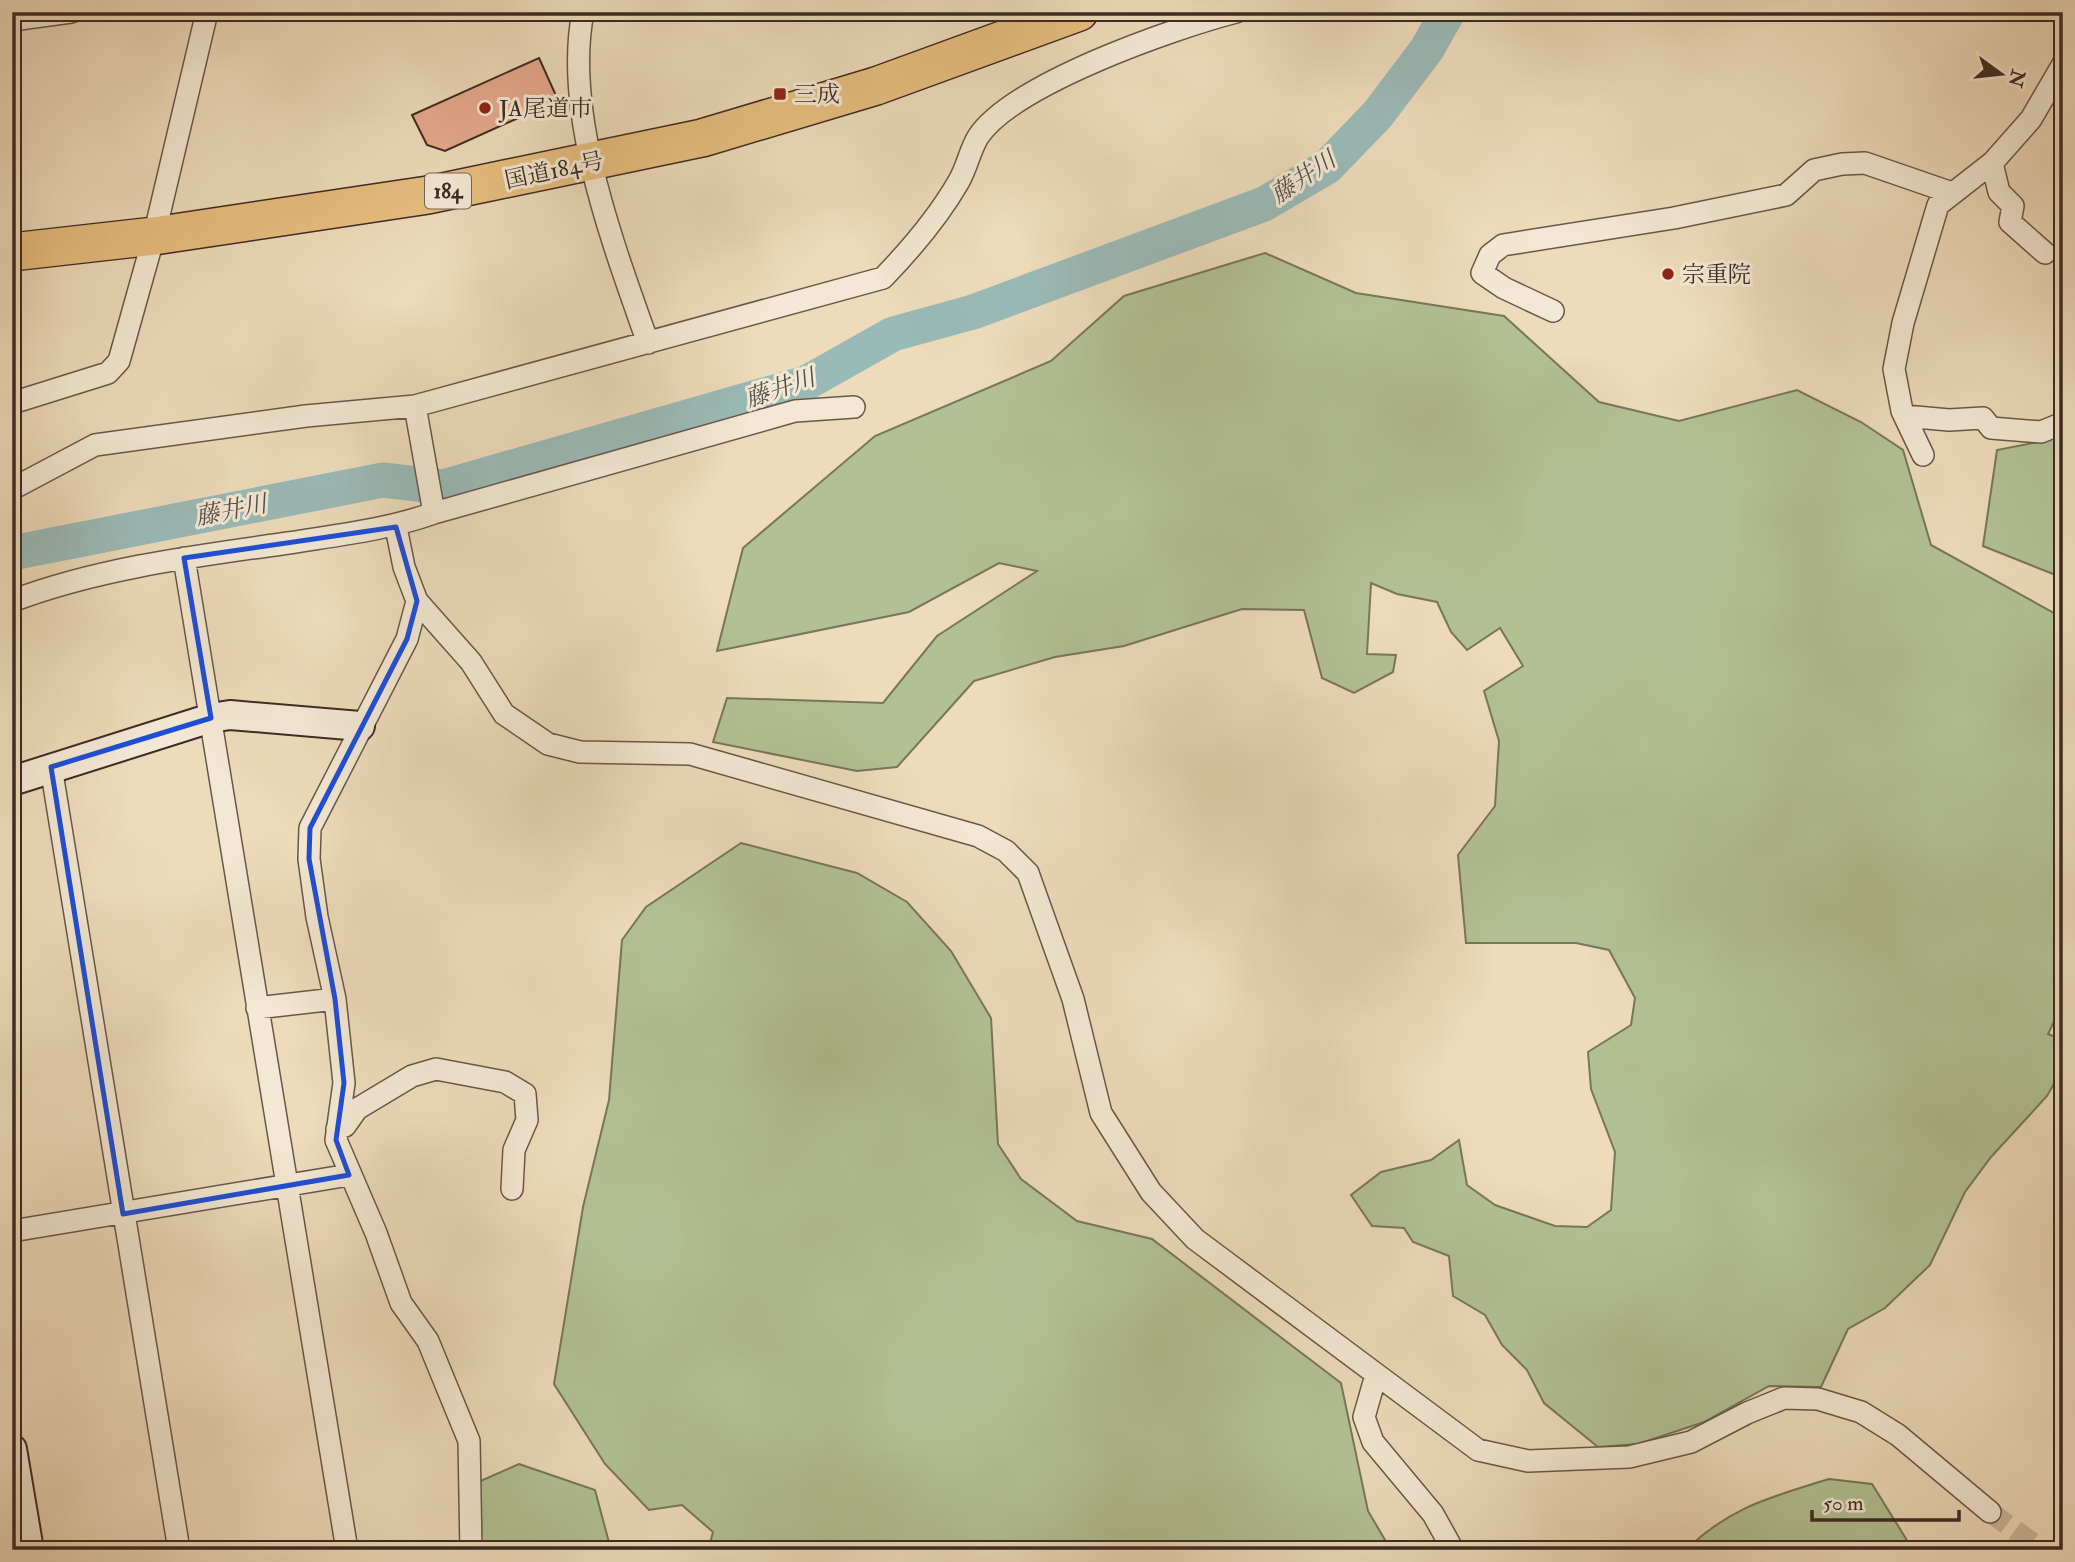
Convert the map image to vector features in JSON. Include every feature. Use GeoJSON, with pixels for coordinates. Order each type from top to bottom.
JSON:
{"type":"FeatureCollection","features":[{"type":"Feature","properties":{"kind":"highway","name":"国道184号"},"geometry":{"type":"LineString","coordinates":[[12,252],[155,236],[428,195],[702,138],[876,86],[1076,13]]}},
{"type":"Feature","properties":{"kind":"street"},"geometry":{"type":"LineString","coordinates":[[12,20],[71,12]]}},
{"type":"Feature","properties":{"kind":"street"},"geometry":{"type":"LineString","coordinates":[[12,403],[107,373],[119,361],[155,236],[207,12]]}},
{"type":"Feature","properties":{"kind":"street"},"geometry":{"type":"LineString","coordinates":[[583,12],[577,44],[587,142],[601,208],[648,343]]}},
{"type":"Feature","properties":{"kind":"street"},"geometry":{"type":"LineString","coordinates":[[12,489],[95,445],[306,415],[415,407],[883,278],[905,256],[959,181],[978,137],[997,116],[1043,88],[1108,58],[1187,25],[1236,12]]}},
{"type":"Feature","properties":{"kind":"street"},"geometry":{"type":"LineString","coordinates":[[1923,455],[1905,416],[1894,369],[1901,334],[1938,205],[1992,163],[2031,119],[2063,64]]}},
{"type":"Feature","properties":{"kind":"street"},"geometry":{"type":"LineString","coordinates":[[1553,311],[1504,289],[1482,273],[1490,255],[1503,245],[1674,218],[1786,195],[1814,170],[1842,164],[1865,163],[1952,192]]}},
{"type":"Feature","properties":{"kind":"street"},"geometry":{"type":"LineString","coordinates":[[1992,163],[2000,192],[2013,206],[2010,222],[2045,253]]}},
{"type":"Feature","properties":{"kind":"street"},"geometry":{"type":"LineString","coordinates":[[415,407],[433,508]]}},
{"type":"Feature","properties":{"kind":"street"},"geometry":{"type":"LineString","coordinates":[[12,601],[90,579],[184,558],[396,527],[433,508],[795,411],[854,407]]}},
{"type":"Feature","properties":{"kind":"street"},"geometry":{"type":"LineString","coordinates":[[1905,416],[1949,420],[1983,418],[1991,428],[2041,432],[2063,423]]}},
{"type":"Feature","properties":{"kind":"street"},"geometry":{"type":"LineString","coordinates":[[396,527],[404,567],[417,601],[471,662],[504,714],[548,744],[580,752],[690,754],[978,836],[1006,851],[1028,873],[1054,943],[1073,999],[1101,1112],[1151,1192],[1195,1239],[1478,1450],[1528,1461],[1629,1457],[1691,1441],[1784,1398],[1818,1399],[1861,1412],[1898,1435],[1990,1512]]}},
{"type":"Feature","properties":{"kind":"street"},"geometry":{"type":"LineString","coordinates":[[184,558],[347,1550]]}},
{"type":"Feature","properties":{"kind":"street"},"geometry":{"type":"LineString","coordinates":[[417,601],[407,639],[310,828],[309,859],[335,999],[344,1083],[336,1140],[376,1233],[401,1303],[428,1341],[469,1441],[471,1550]]}},
{"type":"Feature","properties":{"kind":"street"},"geometry":{"type":"LineString","coordinates":[[12,781],[211,718],[230,715],[360,726]]}},
{"type":"Feature","properties":{"kind":"street"},"geometry":{"type":"LineString","coordinates":[[51,767],[179,1550]]}},
{"type":"Feature","properties":{"kind":"street"},"geometry":{"type":"LineString","coordinates":[[257,1007],[335,999]]}},
{"type":"Feature","properties":{"kind":"street"},"geometry":{"type":"LineString","coordinates":[[337,1129],[345,1126],[358,1109],[412,1076],[436,1069],[505,1082],[525,1094],[527,1120],[514,1150],[512,1188]]}},
{"type":"Feature","properties":{"kind":"street"},"geometry":{"type":"LineString","coordinates":[[12,1231],[349,1175]]}},
{"type":"Feature","properties":{"kind":"street"},"geometry":{"type":"LineString","coordinates":[[1376,1375],[1364,1417],[1373,1442],[1433,1514],[1453,1550]]}},
{"type":"Feature","properties":{"kind":"street"},"geometry":{"type":"LineString","coordinates":[[12,1449],[29,1550]]}},
{"type":"Feature","properties":{"kind":"highlighted area"},"geometry":{"type":"Polygon","coordinates":[[[396,527],[417,601],[407,639],[310,828],[309,859],[335,999],[344,1083],[336,1140],[349,1175],[123,1214],[51,767],[211,718],[184,558],[396,527]]]}},
{"type":"Feature","properties":{"kind":"green space"},"geometry":{"type":"Polygon","coordinates":[[[1265,253],[1356,293],[1504,316],[1599,402],[1679,421],[1797,390],[1861,422],[1903,450],[1931,545],[2063,618],[2063,1003],[2048,1034],[2063,1040],[2063,1068],[2047,1096],[1991,1157],[1965,1192],[1930,1265],[1885,1308],[1848,1329],[1821,1387],[1769,1386],[1704,1422],[1638,1444],[1598,1447],[1544,1403],[1527,1370],[1502,1345],[1485,1315],[1453,1296],[1449,1256],[1413,1242],[1404,1228],[1372,1226],[1351,1195],[1381,1172],[1431,1160],[1459,1140],[1467,1185],[1495,1205],[1555,1226],[1587,1227],[1611,1210],[1615,1152],[1591,1089],[1588,1052],[1631,1025],[1635,998],[1609,950],[1576,943],[1466,943],[1458,855],[1495,806],[1499,741],[1484,691],[1523,666],[1500,628],[1467,650],[1451,632],[1437,602],[1397,594],[1371,583],[1367,654],[1396,655],[1393,672],[1354,693],[1322,678],[1304,610],[1242,609],[1124,646],[1055,657],[974,681],[897,767],[857,771],[713,742],[727,698],[883,703],[937,636],[1037,571],[999,563],[909,612],[717,651],[743,548],[875,436],[1051,361],[1124,296],[1265,253]]]}},
{"type":"Feature","properties":{"kind":"green space"},"geometry":{"type":"Polygon","coordinates":[[[2063,422],[2063,578],[1983,546],[1997,450],[2048,440],[2063,422]]]}},
{"type":"Feature","properties":{"kind":"green space"},"geometry":{"type":"Polygon","coordinates":[[[741,843],[857,873],[907,902],[951,951],[991,1018],[998,1144],[1021,1179],[1077,1221],[1152,1239],[1341,1383],[1368,1511],[1391,1550],[708,1550],[713,1532],[682,1505],[649,1510],[605,1464],[554,1384],[583,1207],[609,1100],[622,940],[646,907],[741,843]]]}},
{"type":"Feature","properties":{"kind":"green space"},"geometry":{"type":"Polygon","coordinates":[[[519,1464],[595,1490],[611,1550],[472,1550],[476,1483],[519,1464]]]}},
{"type":"Feature","properties":{"kind":"green space"},"geometry":{"type":"Polygon","coordinates":[[[1829,1479],[1872,1484],[1913,1550],[1686,1550],[1736,1513],[1829,1479]]]}},
{"type":"Feature","properties":{"kind":"building","name":"JA尾道市"},"geometry":{"type":"Polygon","coordinates":[[[539,58],[558,100],[445,151],[427,145],[412,115],[539,58]]]}},
{"type":"Feature","properties":{"kind":"waterway","name":"藤井川"},"geometry":{"type":"LineString","coordinates":[[12,553],[383,480],[443,487],[806,383],[893,334],[973,312],[1264,204],[1327,167],[1378,114],[1427,49],[1448,12]]}},
{"type":"Feature","properties":{"kind":"tunnel"},"geometry":{"type":"LineString","coordinates":[[1990,1512],[2042,1550]]}},
{"type":"Feature","properties":{"kind":"place","name":"三成"},"geometry":{"type":"Point","coordinates":[780,94]}},
{"type":"Feature","properties":{"kind":"place","name":"JA尾道市"},"geometry":{"type":"Point","coordinates":[485,108]}},
{"type":"Feature","properties":{"kind":"place","name":"宗重院"},"geometry":{"type":"Point","coordinates":[1668,274]}}]}
